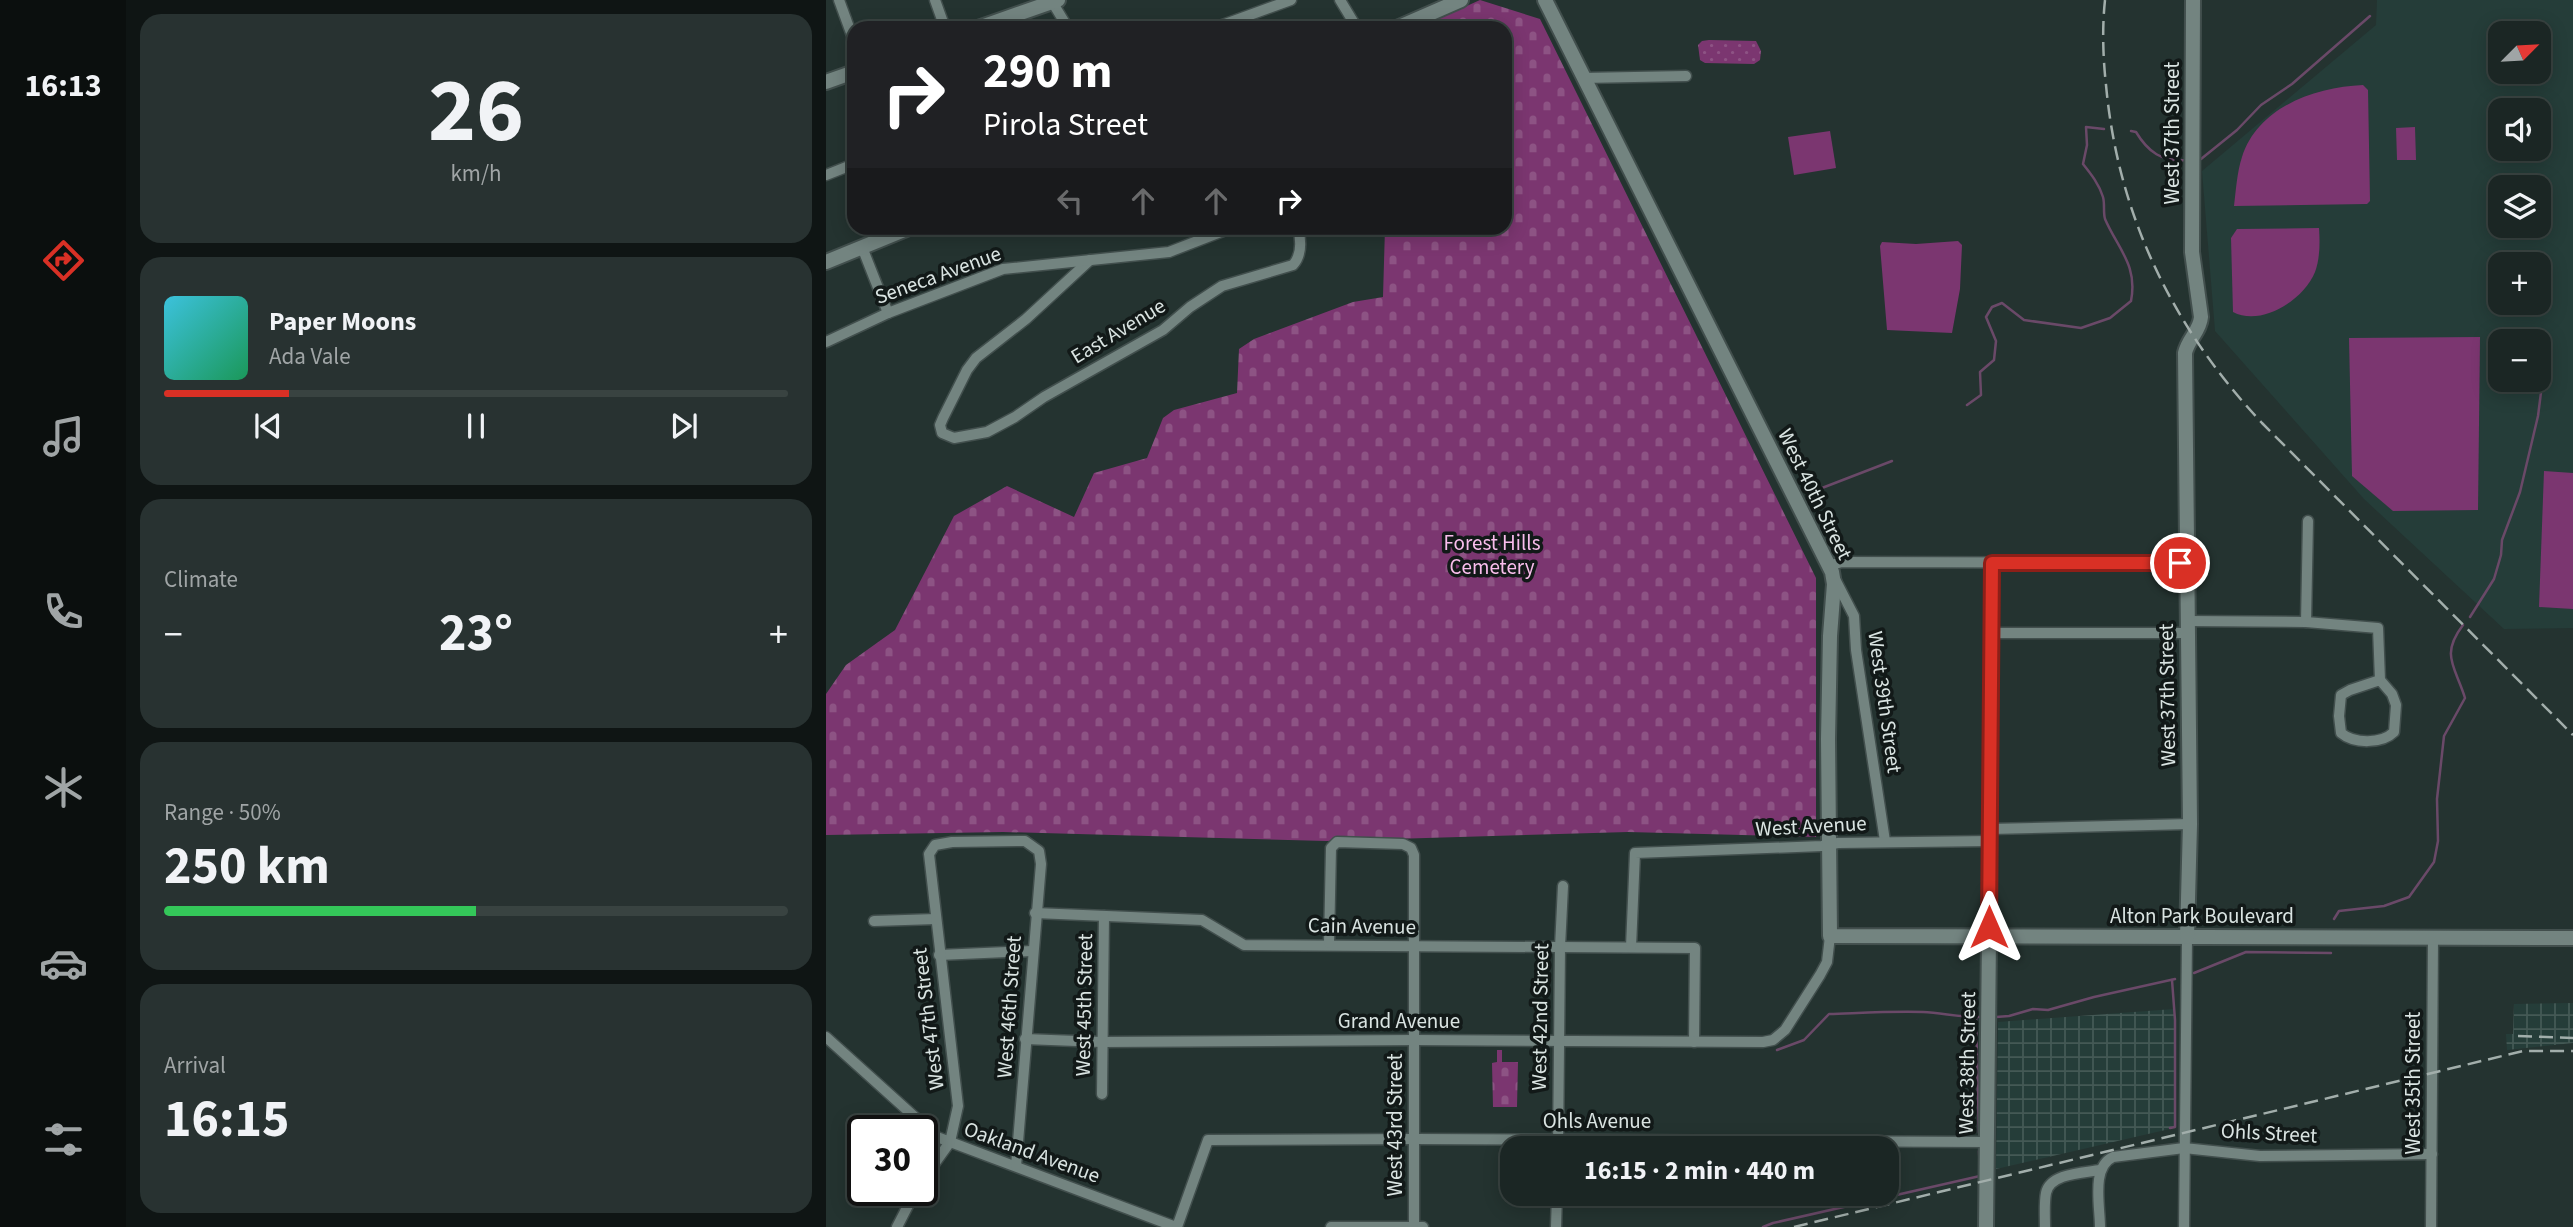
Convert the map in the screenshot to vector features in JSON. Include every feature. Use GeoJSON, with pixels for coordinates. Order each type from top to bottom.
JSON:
{"type":"FeatureCollection","features":[{"type":"Feature","properties":{"kind":"main road"},"geometry":{"type":"LineString","coordinates":[[1413,21],[1461,0]]}},
{"type":"Feature","properties":{"kind":"main road","name":"West 40th Street"},"geometry":{"type":"LineString","coordinates":[[1545,0],[1830,569],[1834,584],[1829,662],[1830,936]]}},
{"type":"Feature","properties":{"kind":"main road","name":"West 37th Street"},"geometry":{"type":"LineString","coordinates":[[2187,937],[2190,824],[2185,353],[2187,343],[2200,327],[2201,317],[2192,252],[2193,0]]}},
{"type":"Feature","properties":{"kind":"main road"},"geometry":{"type":"LineString","coordinates":[[998,21],[1054,1]]}},
{"type":"Feature","properties":{"kind":"main road"},"geometry":{"type":"LineString","coordinates":[[826,82],[847,74]]}},
{"type":"Feature","properties":{"kind":"main road"},"geometry":{"type":"LineString","coordinates":[[826,262],[892,235]]}},
{"type":"Feature","properties":{"kind":"main road","name":"Alton Park Boulevard"},"geometry":{"type":"LineString","coordinates":[[1830,936],[2573,938]]}},
{"type":"Feature","properties":{"kind":"main road","name":"West 38th Street"},"geometry":{"type":"LineString","coordinates":[[1986,1227],[1989,936]]}},
{"type":"Feature","properties":{"kind":"street"},"geometry":{"type":"LineString","coordinates":[[839,0],[847,22]]}},
{"type":"Feature","properties":{"kind":"street"},"geometry":{"type":"LineString","coordinates":[[935,0],[942,21]]}},
{"type":"Feature","properties":{"kind":"street"},"geometry":{"type":"LineString","coordinates":[[1233,21],[1291,0]]}},
{"type":"Feature","properties":{"kind":"street"},"geometry":{"type":"LineString","coordinates":[[1340,0],[1353,21]]}},
{"type":"Feature","properties":{"kind":"street"},"geometry":{"type":"LineString","coordinates":[[1054,1],[1064,21]]}},
{"type":"Feature","properties":{"kind":"street"},"geometry":{"type":"LineString","coordinates":[[1583,78],[1686,76]]}},
{"type":"Feature","properties":{"kind":"street"},"geometry":{"type":"LineString","coordinates":[[826,175],[847,167]]}},
{"type":"Feature","properties":{"kind":"street","name":"Seneca Avenue"},"geometry":{"type":"LineString","coordinates":[[826,342],[888,313],[1003,269],[1169,252],[1213,235]]}},
{"type":"Feature","properties":{"kind":"street","name":"East Avenue"},"geometry":{"type":"LineString","coordinates":[[1090,260],[1026,318],[976,358],[967,370],[943,418],[940,425],[942,433],[954,438],[987,432],[1163,330],[1190,307],[1222,286],[1293,265],[1299,255],[1299,235]]}},
{"type":"Feature","properties":{"kind":"street"},"geometry":{"type":"LineString","coordinates":[[862,247],[888,313]]}},
{"type":"Feature","properties":{"kind":"street"},"geometry":{"type":"LineString","coordinates":[[2306,622],[2308,521]]}},
{"type":"Feature","properties":{"kind":"street"},"geometry":{"type":"LineString","coordinates":[[1830,569],[1842,562],[2188,563]]}},
{"type":"Feature","properties":{"kind":"street","name":"West 38th Street"},"geometry":{"type":"LineString","coordinates":[[1989,936],[1992,563]]}},
{"type":"Feature","properties":{"kind":"street","name":"West 39th Street"},"geometry":{"type":"LineString","coordinates":[[1830,569],[1854,617],[1856,650],[1885,841]]}},
{"type":"Feature","properties":{"kind":"street"},"geometry":{"type":"LineString","coordinates":[[1993,633],[2306,622],[2378,628],[2380,680],[2396,705],[2394,732],[2381,740],[2348,739],[2341,733],[2341,695],[2380,680]]}},
{"type":"Feature","properties":{"kind":"street"},"geometry":{"type":"LineString","coordinates":[[1990,829],[2190,824]]}},
{"type":"Feature","properties":{"kind":"street","name":"West 46th Street"},"geometry":{"type":"LineString","coordinates":[[935,845],[953,842],[1025,841],[1039,851],[1041,864],[1016,1166]]}},
{"type":"Feature","properties":{"kind":"street","name":"West Avenue"},"geometry":{"type":"LineString","coordinates":[[1631,947],[1635,853],[1885,841],[1989,841]]}},
{"type":"Feature","properties":{"kind":"street","name":"West 43rd Street"},"geometry":{"type":"LineString","coordinates":[[1329,943],[1331,848],[1336,842],[1403,844],[1411,848],[1414,855],[1416,946],[1414,1227]]}},
{"type":"Feature","properties":{"kind":"street","name":"West 47th Street"},"geometry":{"type":"LineString","coordinates":[[935,845],[929,854],[958,1107],[950,1142],[938,1159]]}},
{"type":"Feature","properties":{"kind":"street","name":"West 42nd Street"},"geometry":{"type":"LineString","coordinates":[[1558,1136],[1563,886]]}},
{"type":"Feature","properties":{"kind":"street","name":"Cain Avenue"},"geometry":{"type":"LineString","coordinates":[[1035,913],[1202,920],[1244,945],[1329,943],[1695,948],[1695,1042]]}},
{"type":"Feature","properties":{"kind":"street","name":"West 45th Street"},"geometry":{"type":"LineString","coordinates":[[1102,1094],[1104,916]]}},
{"type":"Feature","properties":{"kind":"street"},"geometry":{"type":"LineString","coordinates":[[874,921],[936,919]]}},
{"type":"Feature","properties":{"kind":"street","name":"West 40th Street"},"geometry":{"type":"LineString","coordinates":[[1773,1040],[1785,1030],[1828,962],[1830,936]]}},
{"type":"Feature","properties":{"kind":"street","name":"West 37th Street"},"geometry":{"type":"LineString","coordinates":[[2184,1227],[2187,937]]}},
{"type":"Feature","properties":{"kind":"street","name":"West 35th Street"},"geometry":{"type":"LineString","coordinates":[[2431,1227],[2433,938]]}},
{"type":"Feature","properties":{"kind":"street"},"geometry":{"type":"LineString","coordinates":[[939,955],[1032,951]]}},
{"type":"Feature","properties":{"kind":"street","name":"Oakland Avenue"},"geometry":{"type":"LineString","coordinates":[[826,1037],[937,1138],[1176,1227]]}},
{"type":"Feature","properties":{"kind":"street","name":"Grand Avenue"},"geometry":{"type":"LineString","coordinates":[[1026,1039],[1102,1042],[1773,1040]]}},
{"type":"Feature","properties":{"kind":"street","name":"Ohls Avenue"},"geometry":{"type":"LineString","coordinates":[[1176,1227],[1208,1140],[1415,1139],[1500,1142]]}},
{"type":"Feature","properties":{"kind":"street","name":"Ohls Avenue"},"geometry":{"type":"LineString","coordinates":[[1899,1142],[1987,1142]]}},
{"type":"Feature","properties":{"kind":"street","name":"Ohls Street"},"geometry":{"type":"LineString","coordinates":[[2045,1227],[2048,1186],[2057,1178],[2102,1165],[2122,1155],[2184,1148],[2260,1156],[2432,1154]]}},
{"type":"Feature","properties":{"kind":"street"},"geometry":{"type":"LineString","coordinates":[[2100,1227],[2102,1165]]}},
{"type":"Feature","properties":{"kind":"street"},"geometry":{"type":"LineString","coordinates":[[897,1227],[908,1206]]}},
{"type":"Feature","properties":{"kind":"street"},"geometry":{"type":"LineString","coordinates":[[1556,1227],[1557,1206]]}},
{"type":"Feature","properties":{"kind":"street"},"geometry":{"type":"LineString","coordinates":[[1331,1227],[1423,1227]]}},
{"type":"Feature","properties":{"kind":"shaded area"},"geometry":{"type":"Polygon","coordinates":[[[2377,0],[2573,0],[2573,628],[2504,629],[2364,499],[2215,331],[2202,171],[2376,25],[2377,0]]]}},
{"type":"Feature","properties":{"kind":"shaded area"},"geometry":{"type":"Polygon","coordinates":[[[2573,1003],[2573,1043],[2507,1050],[2506,1034],[2513,1034],[2514,1004],[2573,1003]]]}},
{"type":"Feature","properties":{"kind":"shaded area"},"geometry":{"type":"Polygon","coordinates":[[[2174,1009],[2174,1128],[1996,1169],[1998,1022],[2174,1009]]]}},
{"type":"Feature","properties":{"kind":"green space","name":"Forest Hills Cemetery"},"geometry":{"type":"Polygon","coordinates":[[[1480,0],[1540,19],[1816,578],[1816,837],[1628,832],[1326,841],[1003,832],[826,835],[826,694],[846,665],[895,630],[954,516],[1007,486],[1074,517],[1094,473],[1147,458],[1163,418],[1174,410],[1237,393],[1239,349],[1254,339],[1353,302],[1383,297],[1385,235],[1512,235],[1512,21],[1434,21],[1480,0]]]}},
{"type":"Feature","properties":{"kind":"green space"},"geometry":{"type":"Polygon","coordinates":[[[1709,40],[1756,41],[1761,51],[1760,60],[1754,64],[1705,63],[1700,60],[1698,45],[1709,40]]]}},
{"type":"Feature","properties":{"kind":"green space"},"geometry":{"type":"Polygon","coordinates":[[[2363,85],[2368,90],[2370,201],[2367,204],[2234,206],[2242,157],[2261,125],[2290,103],[2308,95],[2363,85]]]}},
{"type":"Feature","properties":{"kind":"green space"},"geometry":{"type":"Polygon","coordinates":[[[2415,127],[2416,160],[2397,160],[2396,128],[2415,127]]]}},
{"type":"Feature","properties":{"kind":"green space"},"geometry":{"type":"Polygon","coordinates":[[[1830,131],[1836,168],[1794,175],[1788,137],[1830,131]]]}},
{"type":"Feature","properties":{"kind":"green space"},"geometry":{"type":"Polygon","coordinates":[[[2319,228],[2317,267],[2309,282],[2292,301],[2256,316],[2233,312],[2231,238],[2237,229],[2319,228]]]}},
{"type":"Feature","properties":{"kind":"green space"},"geometry":{"type":"Polygon","coordinates":[[[1958,241],[1962,245],[1960,289],[1952,333],[1887,330],[1880,246],[1882,242],[1916,244],[1958,241]]]}},
{"type":"Feature","properties":{"kind":"green space"},"geometry":{"type":"Polygon","coordinates":[[[2480,337],[2478,510],[2393,511],[2352,476],[2349,338],[2480,337]]]}},
{"type":"Feature","properties":{"kind":"green space"},"geometry":{"type":"Polygon","coordinates":[[[2544,471],[2573,473],[2573,609],[2539,607],[2544,471]]]}},
{"type":"Feature","properties":{"kind":"green space"},"geometry":{"type":"Polygon","coordinates":[[[1497,1050],[1502,1050],[1502,1062],[1518,1062],[1517,1107],[1493,1107],[1492,1063],[1497,1062],[1497,1050]]]}},
{"type":"Feature","properties":{"kind":"waterway"},"geometry":{"type":"LineString","coordinates":[[2201,159],[2237,130],[2261,105],[2292,84],[2370,16]]}},
{"type":"Feature","properties":{"kind":"waterway"},"geometry":{"type":"LineString","coordinates":[[1967,405],[1981,395],[1980,372],[1994,360],[1996,341],[1986,317],[1992,307],[2002,303],[2024,320],[2081,328],[2110,318],[2131,301],[2132,277],[2126,258],[2105,219],[2104,200],[2099,188],[2083,164],[2087,145],[2086,127],[2104,129]]}},
{"type":"Feature","properties":{"kind":"waterway"},"geometry":{"type":"LineString","coordinates":[[2131,131],[2136,132],[2156,154],[2170,159],[2186,160]]}},
{"type":"Feature","properties":{"kind":"waterway"},"geometry":{"type":"LineString","coordinates":[[2470,617],[2494,579],[2502,540],[2520,492],[2541,392]]}},
{"type":"Feature","properties":{"kind":"waterway"},"geometry":{"type":"LineString","coordinates":[[1809,493],[1892,461]]}},
{"type":"Feature","properties":{"kind":"waterway"},"geometry":{"type":"LineString","coordinates":[[2334,919],[2339,911],[2384,906],[2409,897],[2434,862],[2438,841],[2437,799],[2444,736],[2465,698],[2451,653],[2456,635],[2463,625]]}},
{"type":"Feature","properties":{"kind":"waterway"},"geometry":{"type":"LineString","coordinates":[[2194,973],[2246,952],[2331,953]]}},
{"type":"Feature","properties":{"kind":"waterway"},"geometry":{"type":"LineString","coordinates":[[1996,1017],[2033,1009],[2048,1010],[2175,979]]}},
{"type":"Feature","properties":{"kind":"waterway"},"geometry":{"type":"LineString","coordinates":[[2170,1128],[2175,1127],[2175,1020],[2172,980]]}},
{"type":"Feature","properties":{"kind":"waterway"},"geometry":{"type":"LineString","coordinates":[[1777,1050],[1804,1040],[1829,1014],[1911,1012],[1979,1017]]}},
{"type":"Feature","properties":{"kind":"waterway"},"geometry":{"type":"LineString","coordinates":[[1976,1018],[1979,1133]]}},
{"type":"Feature","properties":{"kind":"waterway"},"geometry":{"type":"LineString","coordinates":[[1763,1227],[1980,1176],[1979,1151]]}},
{"type":"Feature","properties":{"kind":"railway"},"geometry":{"type":"LineString","coordinates":[[2105,0],[2105,75],[2112,133],[2123,180],[2155,268],[2202,349],[2230,387],[2262,423],[2573,735]]}},
{"type":"Feature","properties":{"kind":"railway"},"geometry":{"type":"LineString","coordinates":[[2518,1036],[2573,1038]]}},
{"type":"Feature","properties":{"kind":"railway"},"geometry":{"type":"LineString","coordinates":[[1794,1227],[2523,1051],[2573,1051]]}},
{"type":"Feature","properties":{"kind":"route"},"geometry":{"type":"LineString","coordinates":[[1989,927],[1992,563],[2180,563]]}}]}
